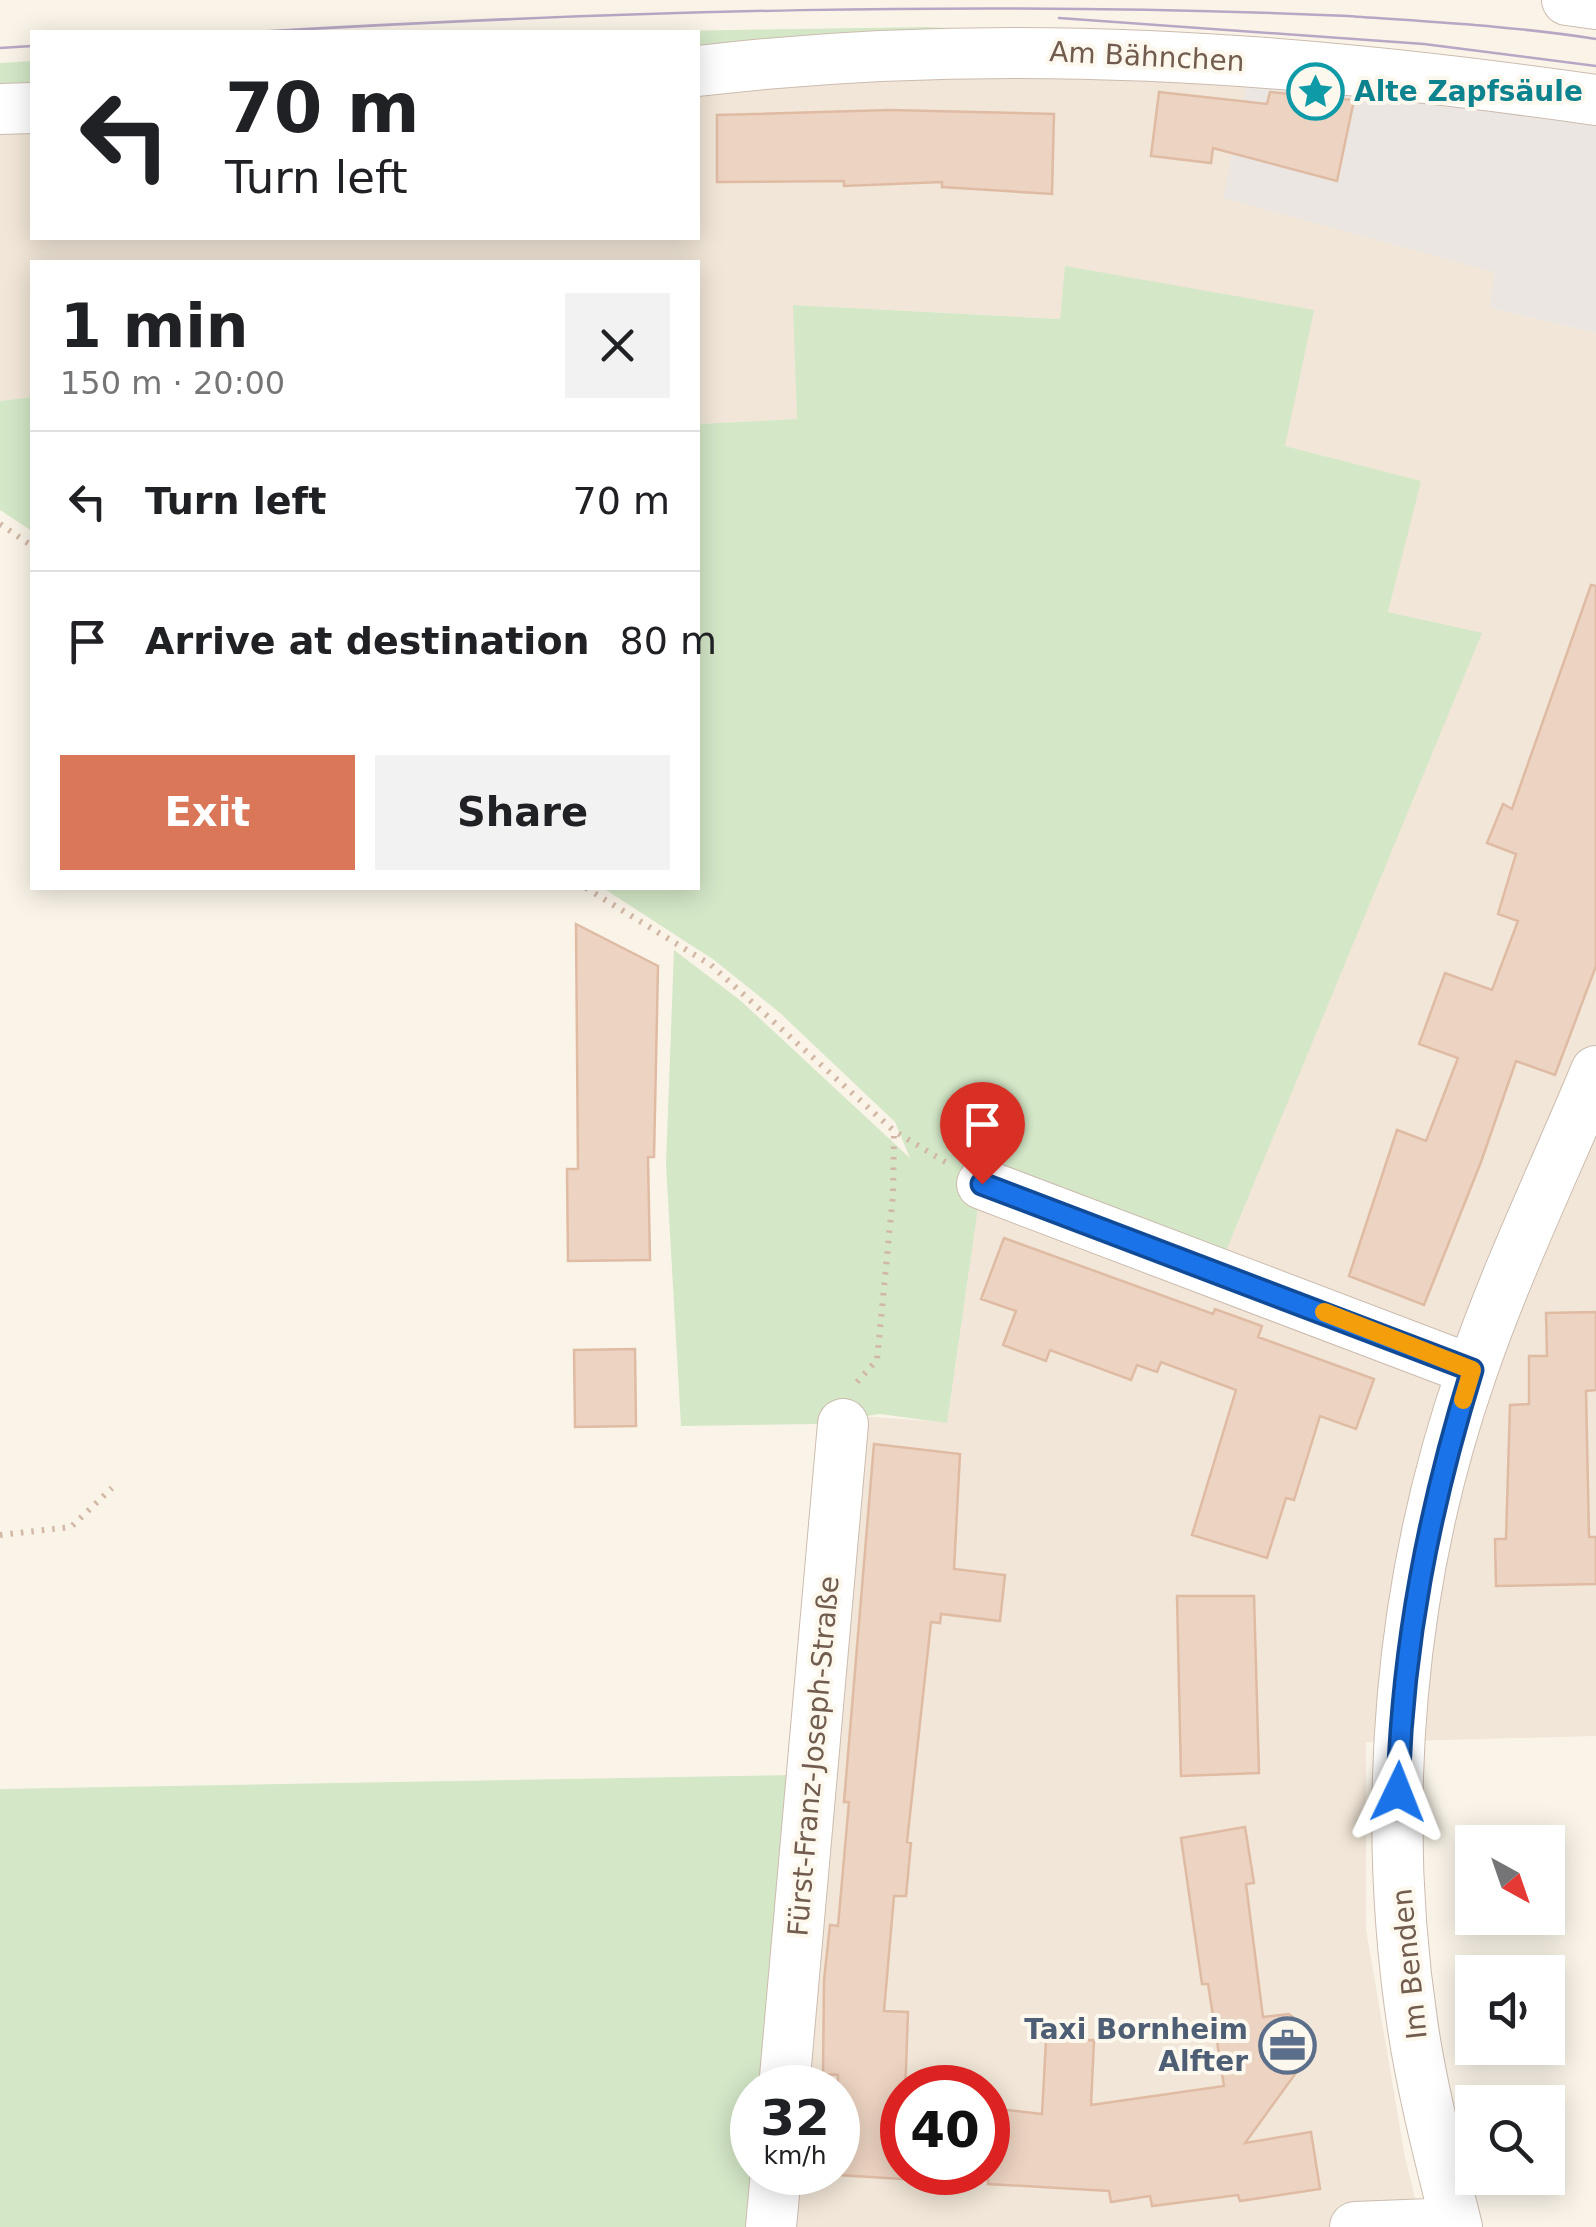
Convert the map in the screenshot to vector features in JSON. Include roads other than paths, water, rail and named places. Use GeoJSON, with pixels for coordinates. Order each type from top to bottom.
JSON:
{"type":"FeatureCollection","features":[{"type":"Feature","properties":{"kind":"street"},"geometry":{"type":"LineString","coordinates":[[1568,0],[1596,4]]}},
{"type":"Feature","properties":{"kind":"street","name":"Am Bähnchen"},"geometry":{"type":"LineString","coordinates":[[700,71],[886,52],[1128,52],[1329,68],[1596,100]]}},
{"type":"Feature","properties":{"kind":"street"},"geometry":{"type":"LineString","coordinates":[[0,109],[30,108]]}},
{"type":"Feature","properties":{"kind":"street","name":"Im Benden"},"geometry":{"type":"LineString","coordinates":[[1456,2225],[1413,2028],[1400,1913],[1398,1792],[1414,1603],[1444,1462],[1472,1370],[1596,1070]]}},
{"type":"Feature","properties":{"kind":"street"},"geometry":{"type":"LineString","coordinates":[[982,1184],[1472,1370]]}},
{"type":"Feature","properties":{"kind":"street","name":"Fürst-Franz-Joseph-Straße"},"geometry":{"type":"LineString","coordinates":[[786,2065],[843,1424]]}},
{"type":"Feature","properties":{"kind":"street"},"geometry":{"type":"LineString","coordinates":[[771,2227],[774,2195]]}},
{"type":"Feature","properties":{"kind":"street"},"geometry":{"type":"LineString","coordinates":[[1354,2227],[1456,2225]]}},
{"type":"Feature","properties":{"kind":"tram line"},"geometry":{"type":"LineString","coordinates":[[293,30],[664,13],[938,8],[1348,16],[1596,39]]}},
{"type":"Feature","properties":{"kind":"tram line"},"geometry":{"type":"LineString","coordinates":[[1059,18],[1424,44],[1596,66]]}},
{"type":"Feature","properties":{"kind":"tram line"},"geometry":{"type":"LineString","coordinates":[[0,48],[30,46]]}},
{"type":"Feature","properties":{"kind":"place","name":"Alte Zapfsäule"},"geometry":{"type":"Point","coordinates":[1315,91]}},
{"type":"Feature","properties":{"kind":"place","name":"Taxi Bornheim Alfter"},"geometry":{"type":"Point","coordinates":[1287,2045]}}]}
